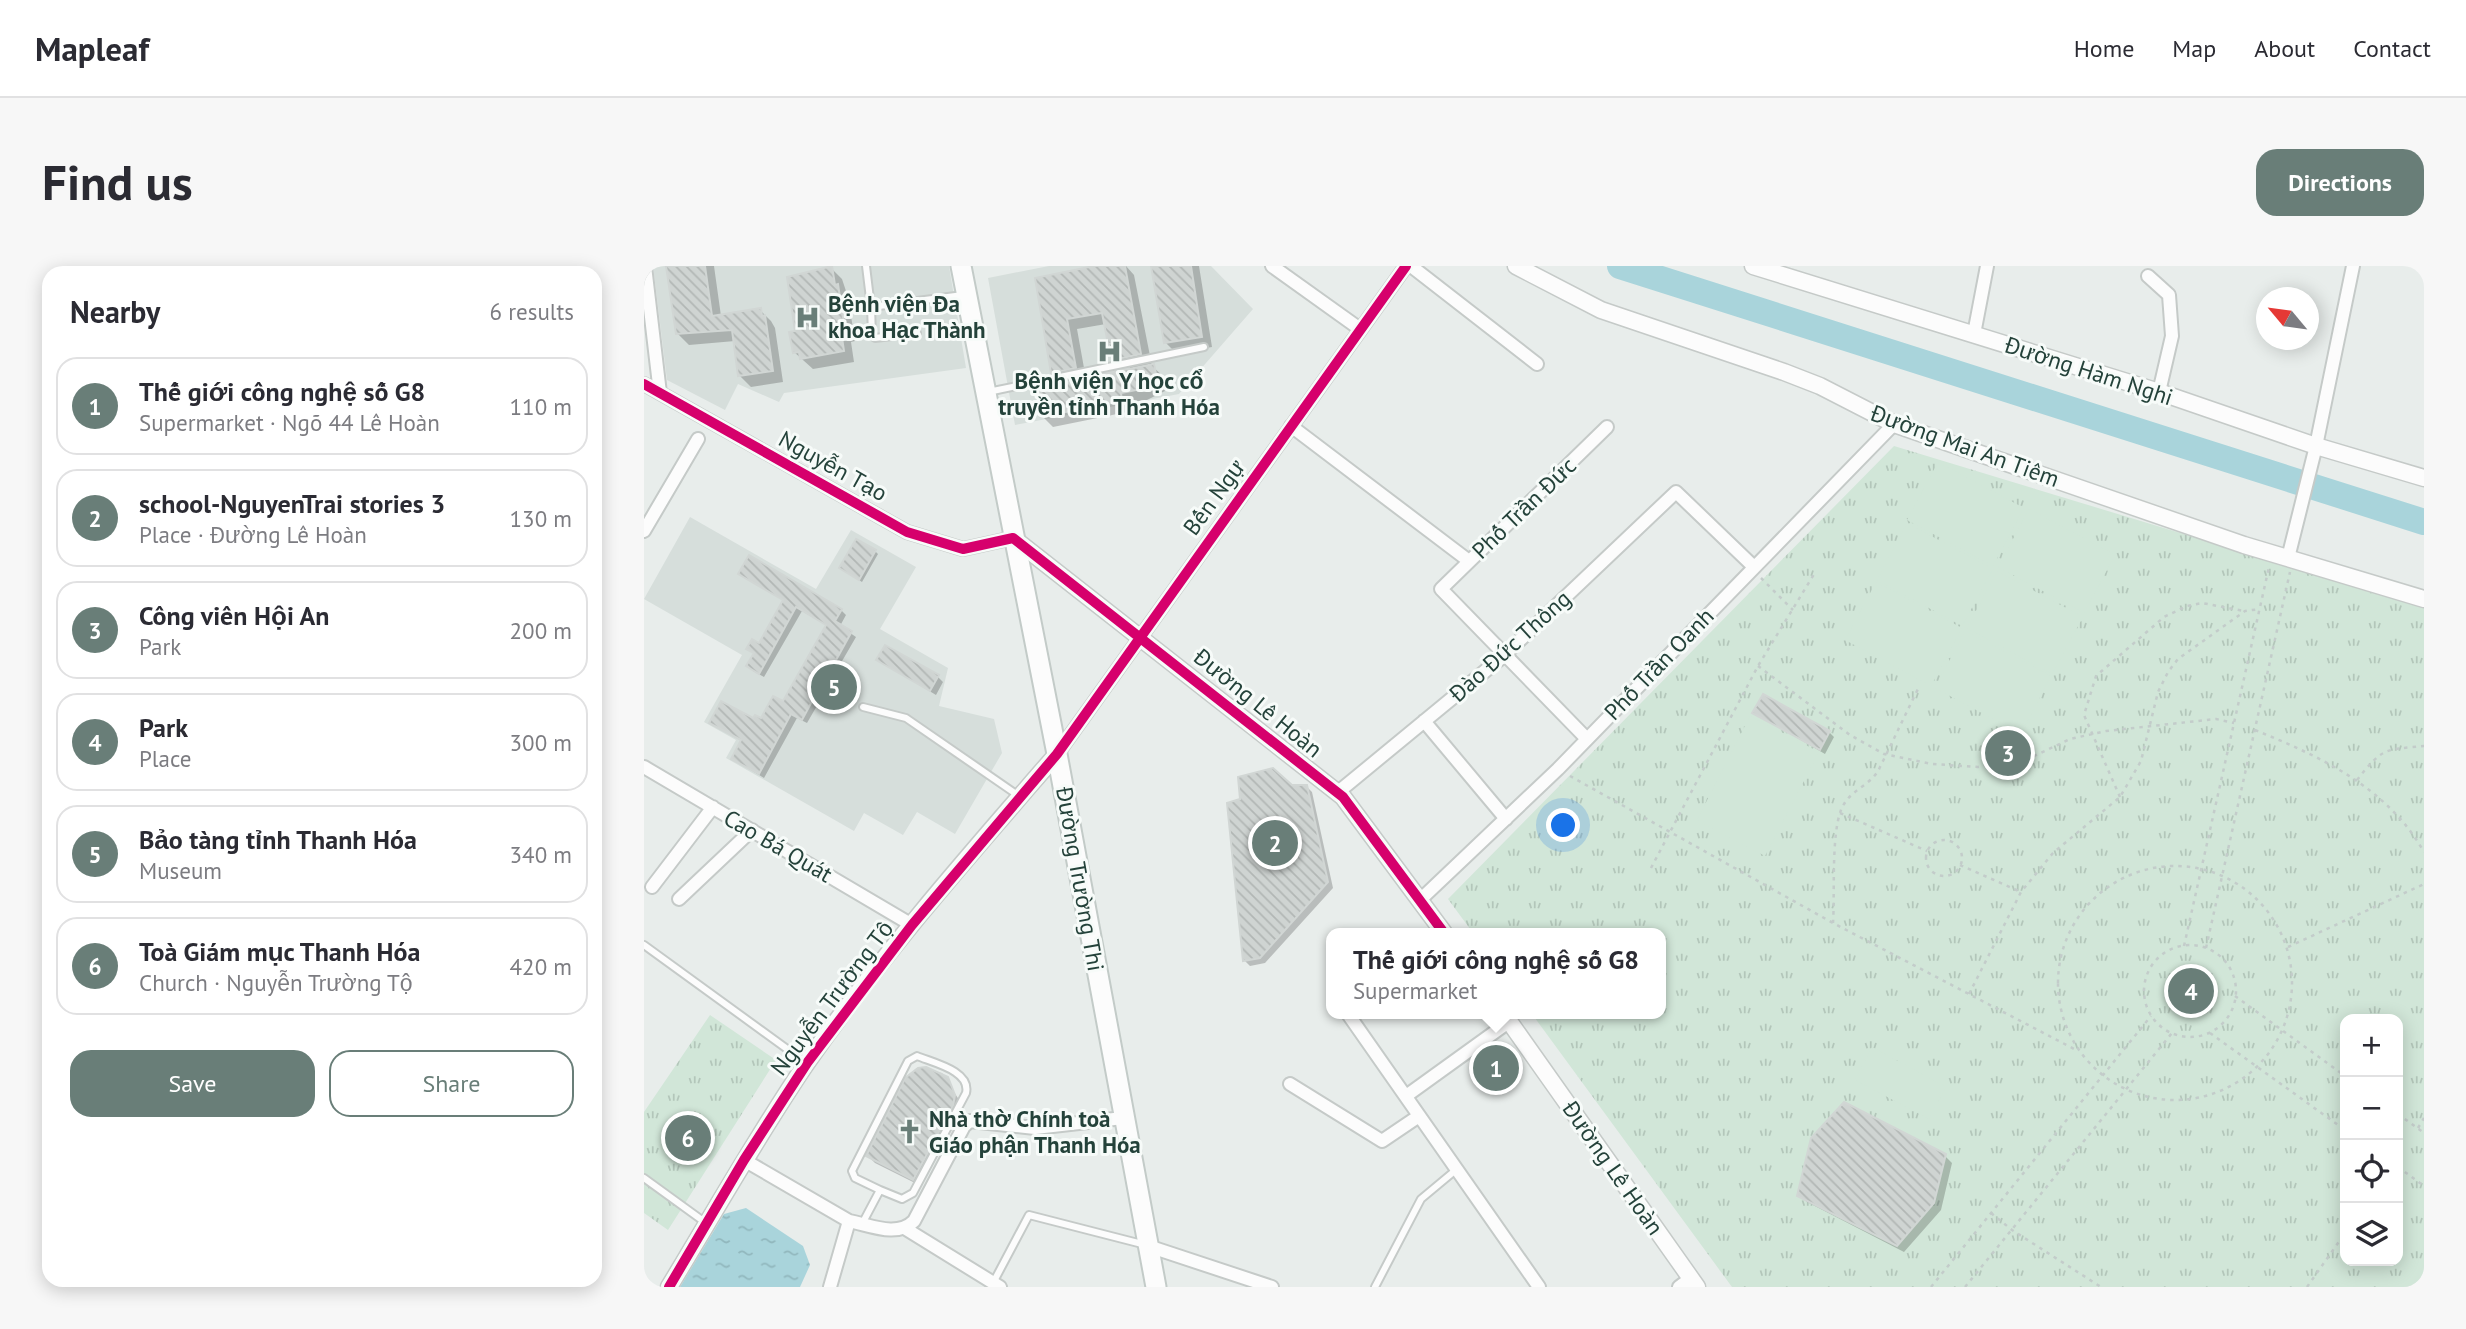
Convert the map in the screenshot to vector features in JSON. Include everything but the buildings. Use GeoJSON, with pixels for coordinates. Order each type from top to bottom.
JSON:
{"type":"FeatureCollection","features":[{"type":"Feature","properties":{"kind":"main road","name":"Đường Trường Thi"},"geometry":{"type":"LineString","coordinates":[[961,266],[1057,754],[1156,1287]]}},
{"type":"Feature","properties":{"kind":"street"},"geometry":{"type":"LineString","coordinates":[[645,266],[660,393]]}},
{"type":"Feature","properties":{"kind":"street"},"geometry":{"type":"LineString","coordinates":[[1272,266],[1360,329]]}},
{"type":"Feature","properties":{"kind":"street"},"geometry":{"type":"LineString","coordinates":[[1409,266],[1537,364]]}},
{"type":"Feature","properties":{"kind":"street","name":"Bến Ngự"},"geometry":{"type":"LineString","coordinates":[[1057,754],[1360,329],[1409,266]]}},
{"type":"Feature","properties":{"kind":"street","name":"Đường Mai An Tiêm"},"geometry":{"type":"LineString","coordinates":[[1516,266],[1601,310],[1808,381],[1894,424],[2284,557],[2424,599]]}},
{"type":"Feature","properties":{"kind":"street","name":"Đường Hàm Nghi"},"geometry":{"type":"LineString","coordinates":[[1753,266],[2158,392],[2313,454],[2424,478]]}},
{"type":"Feature","properties":{"kind":"street"},"geometry":{"type":"LineString","coordinates":[[1974,334],[1987,266]]}},
{"type":"Feature","properties":{"kind":"street"},"geometry":{"type":"LineString","coordinates":[[2284,557],[2294,534],[2313,454],[2353,266]]}},
{"type":"Feature","properties":{"kind":"street"},"geometry":{"type":"LineString","coordinates":[[2148,276],[2169,295],[2172,336],[2158,392]]}},
{"type":"Feature","properties":{"kind":"street","name":"Nguyễn Tạo"},"geometry":{"type":"LineString","coordinates":[[644,384],[907,532],[963,548],[1013,538]]}},
{"type":"Feature","properties":{"kind":"street","name":"Phố Trần Oanh"},"geometry":{"type":"LineString","coordinates":[[1420,901],[1558,769],[1894,424]]}},
{"type":"Feature","properties":{"kind":"street"},"geometry":{"type":"LineString","coordinates":[[1291,426],[1469,561]]}},
{"type":"Feature","properties":{"kind":"street","name":"Phố Trần Đức"},"geometry":{"type":"LineString","coordinates":[[1503,656],[1441,589],[1607,427]]}},
{"type":"Feature","properties":{"kind":"street"},"geometry":{"type":"LineString","coordinates":[[644,531],[698,439]]}},
{"type":"Feature","properties":{"kind":"street","name":"Đào Đức Thông"},"geometry":{"type":"LineString","coordinates":[[1337,793],[1503,656],[1676,492],[1752,568]]}},
{"type":"Feature","properties":{"kind":"street","name":"Đường Lê Hoàn"},"geometry":{"type":"LineString","coordinates":[[1013,538],[1141,636],[1337,793],[1440,928]]}},
{"type":"Feature","properties":{"kind":"street"},"geometry":{"type":"LineString","coordinates":[[1503,656],[1587,738]]}},
{"type":"Feature","properties":{"kind":"street"},"geometry":{"type":"LineString","coordinates":[[1424,721],[1506,819]]}},
{"type":"Feature","properties":{"kind":"street","name":"Nguyễn Trường Tộ"},"geometry":{"type":"LineString","coordinates":[[669,1287],[744,1160],[807,1063],[912,925],[1057,754]]}},
{"type":"Feature","properties":{"kind":"street","name":"Cao Bá Quát"},"geometry":{"type":"LineString","coordinates":[[644,767],[912,925]]}},
{"type":"Feature","properties":{"kind":"street"},"geometry":{"type":"LineString","coordinates":[[652,887],[713,807]]}},
{"type":"Feature","properties":{"kind":"street"},"geometry":{"type":"LineString","coordinates":[[679,900],[752,830]]}},
{"type":"Feature","properties":{"kind":"street"},"geometry":{"type":"LineString","coordinates":[[1352,1019],[1539,1287]]}},
{"type":"Feature","properties":{"kind":"street"},"geometry":{"type":"LineString","coordinates":[[1406,1096],[1504,1019]]}},
{"type":"Feature","properties":{"kind":"street","name":"Đường Lê Hoàn"},"geometry":{"type":"LineString","coordinates":[[1508,1019],[1689,1284]]}},
{"type":"Feature","properties":{"kind":"street"},"geometry":{"type":"LineString","coordinates":[[1290,1084],[1382,1141],[1419,1115]]}},
{"type":"Feature","properties":{"kind":"street"},"geometry":{"type":"LineString","coordinates":[[744,1160],[856,1223],[897,1231],[906,1229],[914,1222],[964,1126],[970,1121],[1035,1128],[1123,1118]]}},
{"type":"Feature","properties":{"kind":"street"},"geometry":{"type":"LineString","coordinates":[[830,1287],[856,1223]]}},
{"type":"Feature","properties":{"kind":"street"},"geometry":{"type":"LineString","coordinates":[[906,1229],[997,1285]]}},
{"type":"Feature","properties":{"kind":"street"},"geometry":{"type":"LineString","coordinates":[[1149,1246],[1272,1287]]}},
{"type":"Feature","properties":{"kind":"lane"},"geometry":{"type":"LineString","coordinates":[[866,266],[872,335],[875,338],[917,333]]}},
{"type":"Feature","properties":{"kind":"lane"},"geometry":{"type":"LineString","coordinates":[[871,307],[966,295]]}},
{"type":"Feature","properties":{"kind":"lane"},"geometry":{"type":"LineString","coordinates":[[986,392],[1204,347]]}},
{"type":"Feature","properties":{"kind":"lane"},"geometry":{"type":"LineString","coordinates":[[863,707],[906,718],[1020,797]]}},
{"type":"Feature","properties":{"kind":"lane"},"geometry":{"type":"LineString","coordinates":[[644,946],[807,1063]]}},
{"type":"Feature","properties":{"kind":"lane"},"geometry":{"type":"LineString","coordinates":[[917,1056],[964,1076],[968,1084],[966,1093],[913,1193],[902,1199],[880,1190],[855,1178],[852,1171],[908,1061],[917,1056]]}},
{"type":"Feature","properties":{"kind":"lane"},"geometry":{"type":"LineString","coordinates":[[1375,1287],[1422,1199],[1457,1169]]}},
{"type":"Feature","properties":{"kind":"lane"},"geometry":{"type":"LineString","coordinates":[[644,1178],[707,1224]]}},
{"type":"Feature","properties":{"kind":"lane"},"geometry":{"type":"LineString","coordinates":[[856,1223],[880,1190]]}},
{"type":"Feature","properties":{"kind":"lane"},"geometry":{"type":"LineString","coordinates":[[997,1285],[1029,1215],[1149,1246]]}},
{"type":"Feature","properties":{"kind":"path"},"geometry":{"type":"LineString","coordinates":[[2184,946],[2260,609],[2284,557]]}},
{"type":"Feature","properties":{"kind":"path"},"geometry":{"type":"LineString","coordinates":[[2206,948],[2255,730],[2284,557]]}},
{"type":"Feature","properties":{"kind":"path"},"geometry":{"type":"LineString","coordinates":[[1752,568],[1793,610]]}},
{"type":"Feature","properties":{"kind":"path"},"geometry":{"type":"LineString","coordinates":[[1651,868],[1758,666],[1816,572]]}},
{"type":"Feature","properties":{"kind":"path"},"geometry":{"type":"LineString","coordinates":[[2120,797],[2084,715],[2096,676],[2164,617],[2188,606],[2202,603],[2245,611],[2260,609]]}},
{"type":"Feature","properties":{"kind":"path"},"geometry":{"type":"LineString","coordinates":[[1969,994],[2021,892],[2053,853],[2120,797],[2141,761],[2152,726],[2158,692],[2168,671],[2178,659],[2245,611]]}},
{"type":"Feature","properties":{"kind":"path"},"geometry":{"type":"LineString","coordinates":[[1758,666],[1850,735],[1884,754],[1932,764],[1978,767],[2029,758],[2070,739],[2091,734],[2216,719],[2234,723]]}},
{"type":"Feature","properties":{"kind":"path"},"geometry":{"type":"LineString","coordinates":[[1833,923],[1840,814],[1854,790],[1873,777],[1918,689]]}},
{"type":"Feature","properties":{"kind":"path"},"geometry":{"type":"LineString","coordinates":[[2255,730],[2334,765],[2357,780],[2395,814],[2424,852]]}},
{"type":"Feature","properties":{"kind":"path"},"geometry":{"type":"LineString","coordinates":[[2357,780],[2383,752],[2394,747],[2424,746]]}},
{"type":"Feature","properties":{"kind":"path"},"geometry":{"type":"LineString","coordinates":[[1558,769],[1833,923],[2079,1051]]}},
{"type":"Feature","properties":{"kind":"path"},"geometry":{"type":"LineString","coordinates":[[1840,814],[1928,851]]}},
{"type":"Feature","properties":{"kind":"path"},"geometry":{"type":"LineString","coordinates":[[1940,841],[1951,842],[1962,854],[1960,865],[1949,876],[1937,875],[1929,867],[1928,851],[1940,841]]}},
{"type":"Feature","properties":{"kind":"path"},"geometry":{"type":"LineString","coordinates":[[1960,865],[2021,892]]}},
{"type":"Feature","properties":{"kind":"path"},"geometry":{"type":"LineString","coordinates":[[2178,865],[2201,869],[2223,875],[2246,888],[2271,914],[2288,947],[2293,983],[2287,1019],[2271,1051],[2246,1077],[2215,1094],[2180,1101],[2145,1097],[2103,1076],[2079,1051],[2063,1018],[2058,981],[2064,945],[2082,912],[2108,887],[2141,870],[2178,865]]}},
{"type":"Feature","properties":{"kind":"path"},"geometry":{"type":"LineString","coordinates":[[2288,947],[2424,884]]}},
{"type":"Feature","properties":{"kind":"path"},"geometry":{"type":"LineString","coordinates":[[2184,946],[2206,948],[2226,962],[2232,973],[2235,996],[2227,1018],[2210,1033],[2196,1037],[2172,1033],[2151,1016],[2144,997],[2150,970],[2158,958],[2184,946]]}},
{"type":"Feature","properties":{"kind":"path"},"geometry":{"type":"LineString","coordinates":[[2235,996],[2340,1072]]}},
{"type":"Feature","properties":{"kind":"path"},"geometry":{"type":"LineString","coordinates":[[1931,1287],[2151,1016]]}},
{"type":"Feature","properties":{"kind":"path"},"geometry":{"type":"LineString","coordinates":[[1965,1287],[2172,1033]]}},
{"type":"Feature","properties":{"kind":"path"},"geometry":{"type":"LineString","coordinates":[[2210,1033],[2340,1126]]}},
{"type":"Feature","properties":{"kind":"path"},"geometry":{"type":"LineString","coordinates":[[2403,1118],[2424,1133]]}},
{"type":"Feature","properties":{"kind":"path"},"geometry":{"type":"LineString","coordinates":[[2418,1128],[2424,1118]]}},
{"type":"Feature","properties":{"kind":"path"},"geometry":{"type":"LineString","coordinates":[[2403,1171],[2424,1186]]}},
{"type":"Feature","properties":{"kind":"path"},"geometry":{"type":"LineString","coordinates":[[1991,1212],[2012,1230],[2101,1287]]}},
{"type":"Feature","properties":{"kind":"path"},"geometry":{"type":"LineString","coordinates":[[2307,1287],[2340,1240]]}},
{"type":"Feature","properties":{"kind":"shaded area","name":"Bệnh viện Đa khoa Hạc Thành"},"geometry":{"type":"Polygon","coordinates":[[[653,266],[949,266],[966,368],[784,393],[779,402],[738,384],[725,410],[667,380],[653,266]]]}},
{"type":"Feature","properties":{"kind":"shaded area","name":"Bệnh viện Y học cổ truyền tỉnh Thanh Hóa"},"geometry":{"type":"Polygon","coordinates":[[[1049,266],[1211,266],[1253,309],[1179,394],[1015,425],[988,278],[1049,266]]]}},
{"type":"Feature","properties":{"kind":"shaded area"},"geometry":{"type":"Polygon","coordinates":[[[690,517],[816,589],[851,530],[916,567],[880,629],[948,668],[939,706],[994,719],[1002,753],[955,834],[917,812],[903,835],[864,813],[854,831],[726,758],[736,740],[704,722],[742,655],[644,599],[690,517]]]}},
{"type":"Feature","properties":{"kind":"green space"},"geometry":{"type":"Polygon","coordinates":[[[1894,446],[2424,607],[2424,1287],[1732,1287],[1536,1019],[1666,1019],[1666,928],[1469,928],[1448,899],[1894,446]]]}},
{"type":"Feature","properties":{"kind":"green space"},"geometry":{"type":"Polygon","coordinates":[[[1938,462],[2024,508],[1993,566],[1907,520],[1938,462]]]}},
{"type":"Feature","properties":{"kind":"green space"},"geometry":{"type":"Polygon","coordinates":[[[2029,509],[2115,555],[2084,613],[1998,567],[2029,509]]]}},
{"type":"Feature","properties":{"kind":"green space"},"geometry":{"type":"Polygon","coordinates":[[[1907,523],[1993,569],[1962,626],[1877,580],[1907,523]]]}},
{"type":"Feature","properties":{"kind":"green space"},"geometry":{"type":"Polygon","coordinates":[[[1997,571],[2083,617],[2052,674],[1967,628],[1997,571]]]}},
{"type":"Feature","properties":{"kind":"green space"},"geometry":{"type":"Polygon","coordinates":[[[1876,582],[1962,628],[1931,686],[1845,640],[1876,582]]]}},
{"type":"Feature","properties":{"kind":"green space"},"geometry":{"type":"Polygon","coordinates":[[[1965,631],[2051,676],[2021,734],[1935,688],[1965,631]]]}},
{"type":"Feature","properties":{"kind":"green space"},"geometry":{"type":"Polygon","coordinates":[[[1750,716],[1819,752],[1765,856],[1697,820],[1750,716]]]}},
{"type":"Feature","properties":{"kind":"green space"},"geometry":{"type":"Polygon","coordinates":[[[710,1015],[776,1060],[668,1230],[644,1213],[644,1112],[710,1015]]]}},
{"type":"Feature","properties":{"kind":"green space"},"geometry":{"type":"Polygon","coordinates":[[[1872,1047],[1946,1087],[1929,1119],[1855,1080],[1872,1047]]]}},
{"type":"Feature","properties":{"kind":"water"},"geometry":{"type":"Polygon","coordinates":[[[746,1208],[803,1246],[810,1265],[800,1287],[680,1287],[724,1214],[746,1208]]]}},
{"type":"Feature","properties":{"kind":"waterway"},"geometry":{"type":"LineString","coordinates":[[1620,266],[2424,522]]}},
{"type":"Feature","properties":{"kind":"cycle path"},"geometry":{"type":"LineString","coordinates":[[669,1287],[744,1160],[807,1063],[912,925],[1057,754],[1406,266]]}},
{"type":"Feature","properties":{"kind":"cycle path"},"geometry":{"type":"LineString","coordinates":[[644,384],[907,532],[963,549],[1013,538],[1343,797],[1440,928]]}},
{"type":"Feature","properties":{"kind":"place","name":"Bệnh viện Đa khoa Hạc Thành"},"geometry":{"type":"Point","coordinates":[808,317]}},
{"type":"Feature","properties":{"kind":"place","name":"Bệnh viện Y học cổ truyền tỉnh Thanh Hóa"},"geometry":{"type":"Point","coordinates":[1109,351]}},
{"type":"Feature","properties":{"kind":"place","name":"Bảo tàng tỉnh Thanh Hóa"},"geometry":{"type":"Point","coordinates":[834,687]}},
{"type":"Feature","properties":{"kind":"place","name":"Công viên Hội An"},"geometry":{"type":"Point","coordinates":[2008,753]}},
{"type":"Feature","properties":{"kind":"place","name":"school-NguyenTrai stories 3"},"geometry":{"type":"Point","coordinates":[1275,843]}},
{"type":"Feature","properties":{"kind":"place","name":"Park"},"geometry":{"type":"Point","coordinates":[2191,991]}},
{"type":"Feature","properties":{"kind":"place","name":"Thế giới công nghệ số G8"},"geometry":{"type":"Point","coordinates":[1496,1068]}},
{"type":"Feature","properties":{"kind":"place","name":"Nhà thờ Chính toà Giáo phận Thanh Hóa"},"geometry":{"type":"Point","coordinates":[909,1132]}},
{"type":"Feature","properties":{"kind":"place","name":"Toà Giám mục Thanh Hóa"},"geometry":{"type":"Point","coordinates":[688,1138]}}]}
